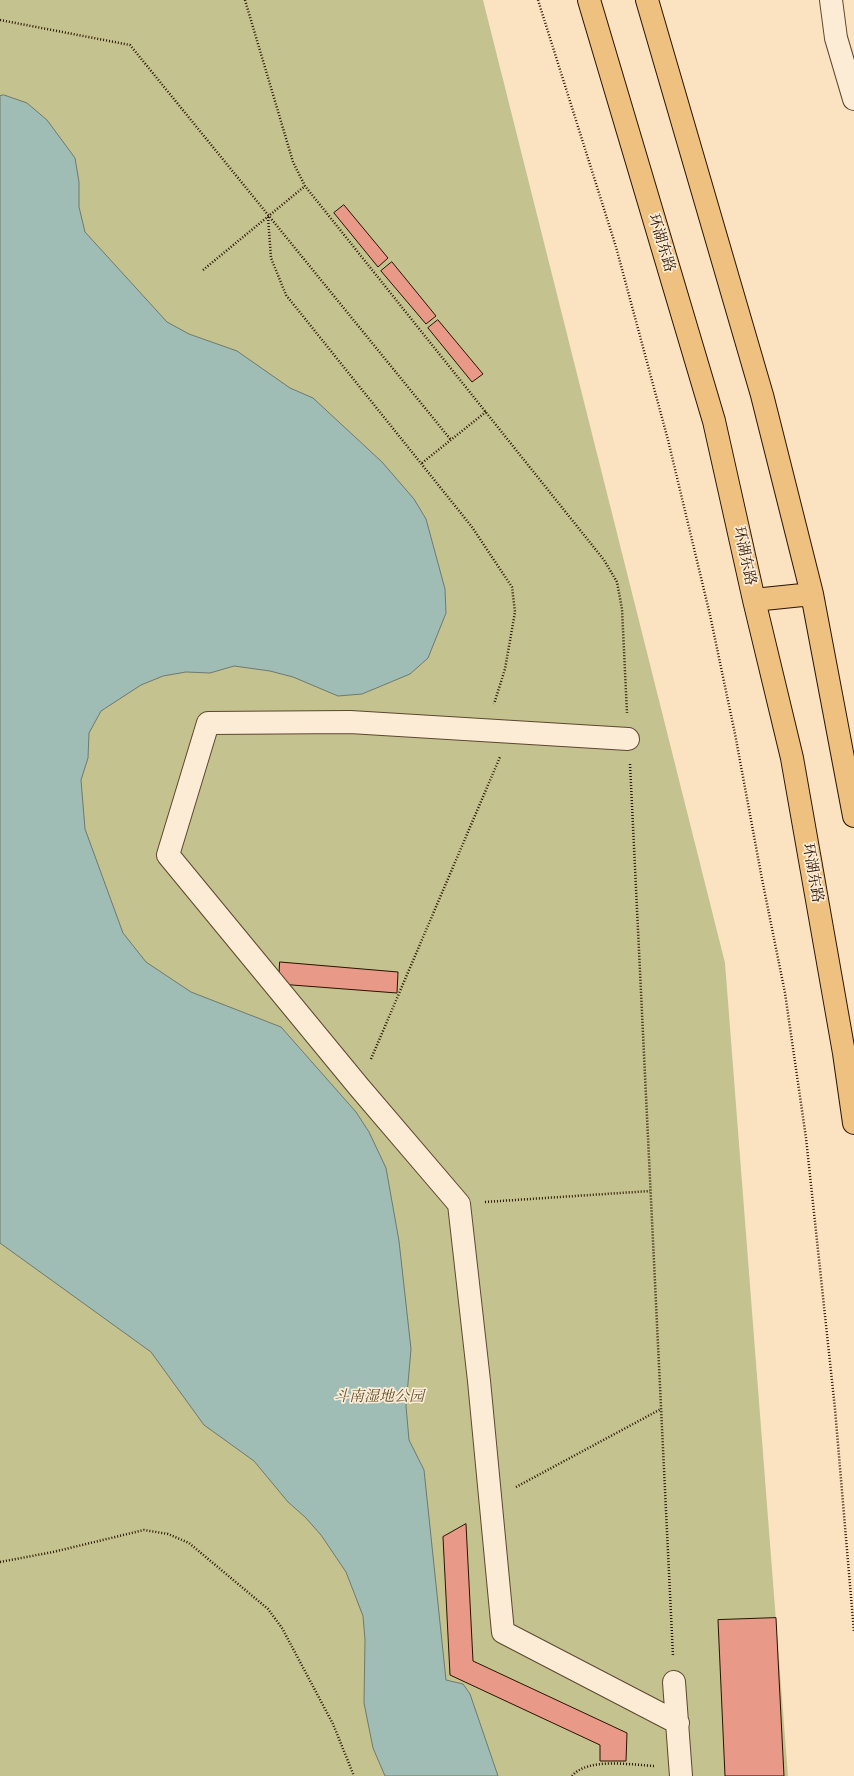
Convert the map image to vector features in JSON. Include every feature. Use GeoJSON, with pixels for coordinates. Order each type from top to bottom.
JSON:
{"type":"FeatureCollection","features":[{"type":"Feature","properties":{"kind":"main road","name":"环湖东路"},"geometry":{"type":"LineString","coordinates":[[589,0],[714,421],[754,600],[792,758],[849,1053],[854,1124]]}},
{"type":"Feature","properties":{"kind":"main road"},"geometry":{"type":"LineString","coordinates":[[647,0],[762,395],[812,594],[854,816]]}},
{"type":"Feature","properties":{"kind":"main road"},"geometry":{"type":"LineString","coordinates":[[754,600],[812,594]]}},
{"type":"Feature","properties":{"kind":"street"},"geometry":{"type":"LineString","coordinates":[[831,0],[836,38],[854,99]]}},
{"type":"Feature","properties":{"kind":"street"},"geometry":{"type":"LineString","coordinates":[[628,739],[350,722],[208,723],[168,855],[359,1087],[459,1204],[480,1381],[502,1632],[678,1723]]}},
{"type":"Feature","properties":{"kind":"street"},"geometry":{"type":"LineString","coordinates":[[674,1682],[681,1771]]}},
{"type":"Feature","properties":{"kind":"path"},"geometry":{"type":"LineString","coordinates":[[245,0],[293,162],[305,186],[604,560],[617,582],[622,609],[674,1682]]}},
{"type":"Feature","properties":{"kind":"path"},"geometry":{"type":"LineString","coordinates":[[538,0],[622,271],[668,440],[710,616],[735,734],[785,993],[806,1138],[835,1409],[854,1632]]}},
{"type":"Feature","properties":{"kind":"path"},"geometry":{"type":"LineString","coordinates":[[0,20],[130,45],[451,440]]}},
{"type":"Feature","properties":{"kind":"path"},"geometry":{"type":"LineString","coordinates":[[203,270],[305,186]]}},
{"type":"Feature","properties":{"kind":"path"},"geometry":{"type":"LineString","coordinates":[[268,216],[271,258],[286,295],[472,527],[512,587],[516,612],[505,669],[487,730]]}},
{"type":"Feature","properties":{"kind":"path"},"geometry":{"type":"LineString","coordinates":[[422,463],[486,411]]}},
{"type":"Feature","properties":{"kind":"path"},"geometry":{"type":"LineString","coordinates":[[359,1087],[511,731]]}},
{"type":"Feature","properties":{"kind":"path"},"geometry":{"type":"LineString","coordinates":[[459,1204],[650,1191]]}},
{"type":"Feature","properties":{"kind":"path"},"geometry":{"type":"LineString","coordinates":[[490,1501],[661,1409]]}},
{"type":"Feature","properties":{"kind":"path"},"geometry":{"type":"LineString","coordinates":[[0,1562],[53,1552],[144,1530],[168,1534],[190,1543],[268,1609],[273,1615],[282,1628],[333,1724],[354,1776]]}},
{"type":"Feature","properties":{"kind":"path"},"geometry":{"type":"LineString","coordinates":[[572,1776],[575,1773],[596,1763],[681,1771]]}},
{"type":"Feature","properties":{"kind":"green space","name":"斗南湿地公园"},"geometry":{"type":"Polygon","coordinates":[[[0,0],[483,0],[725,963],[788,1776],[0,1776],[0,0]]]}},
{"type":"Feature","properties":{"kind":"water"},"geometry":{"type":"Polygon","coordinates":[[[4,95],[27,103],[47,120],[75,158],[79,182],[79,207],[85,232],[167,322],[189,334],[237,351],[290,388],[313,398],[382,462],[414,499],[426,519],[445,589],[446,613],[428,658],[410,674],[362,694],[338,696],[293,677],[270,671],[234,666],[210,673],[186,672],[163,676],[141,685],[101,711],[89,733],[88,758],[81,780],[85,829],[123,933],[146,962],[191,992],[281,1027],[356,1112],[369,1132],[386,1168],[399,1241],[411,1349],[406,1406],[409,1440],[424,1470],[446,1680],[463,1684],[470,1694],[498,1776],[385,1776],[373,1748],[364,1703],[365,1640],[363,1616],[346,1572],[321,1535],[305,1517],[288,1502],[254,1461],[204,1425],[151,1352],[0,1243],[0,96],[4,95]]]}},
{"type":"Feature","properties":{"kind":"building"},"geometry":{"type":"Polygon","coordinates":[[[344,205],[388,258],[378,267],[334,213],[344,205]]]}},
{"type":"Feature","properties":{"kind":"building"},"geometry":{"type":"Polygon","coordinates":[[[392,262],[436,316],[426,324],[381,271],[392,262]]]}},
{"type":"Feature","properties":{"kind":"building"},"geometry":{"type":"Polygon","coordinates":[[[438,320],[483,374],[472,382],[428,328],[438,320]]]}},
{"type":"Feature","properties":{"kind":"building"},"geometry":{"type":"Polygon","coordinates":[[[280,962],[398,972],[397,993],[279,984],[280,962]]]}},
{"type":"Feature","properties":{"kind":"building"},"geometry":{"type":"Polygon","coordinates":[[[466,1524],[473,1661],[627,1733],[626,1761],[600,1761],[600,1745],[450,1675],[443,1537],[466,1524]]]}},
{"type":"Feature","properties":{"kind":"building"},"geometry":{"type":"Polygon","coordinates":[[[776,1618],[784,1776],[725,1776],[718,1620],[776,1618]]]}}]}
